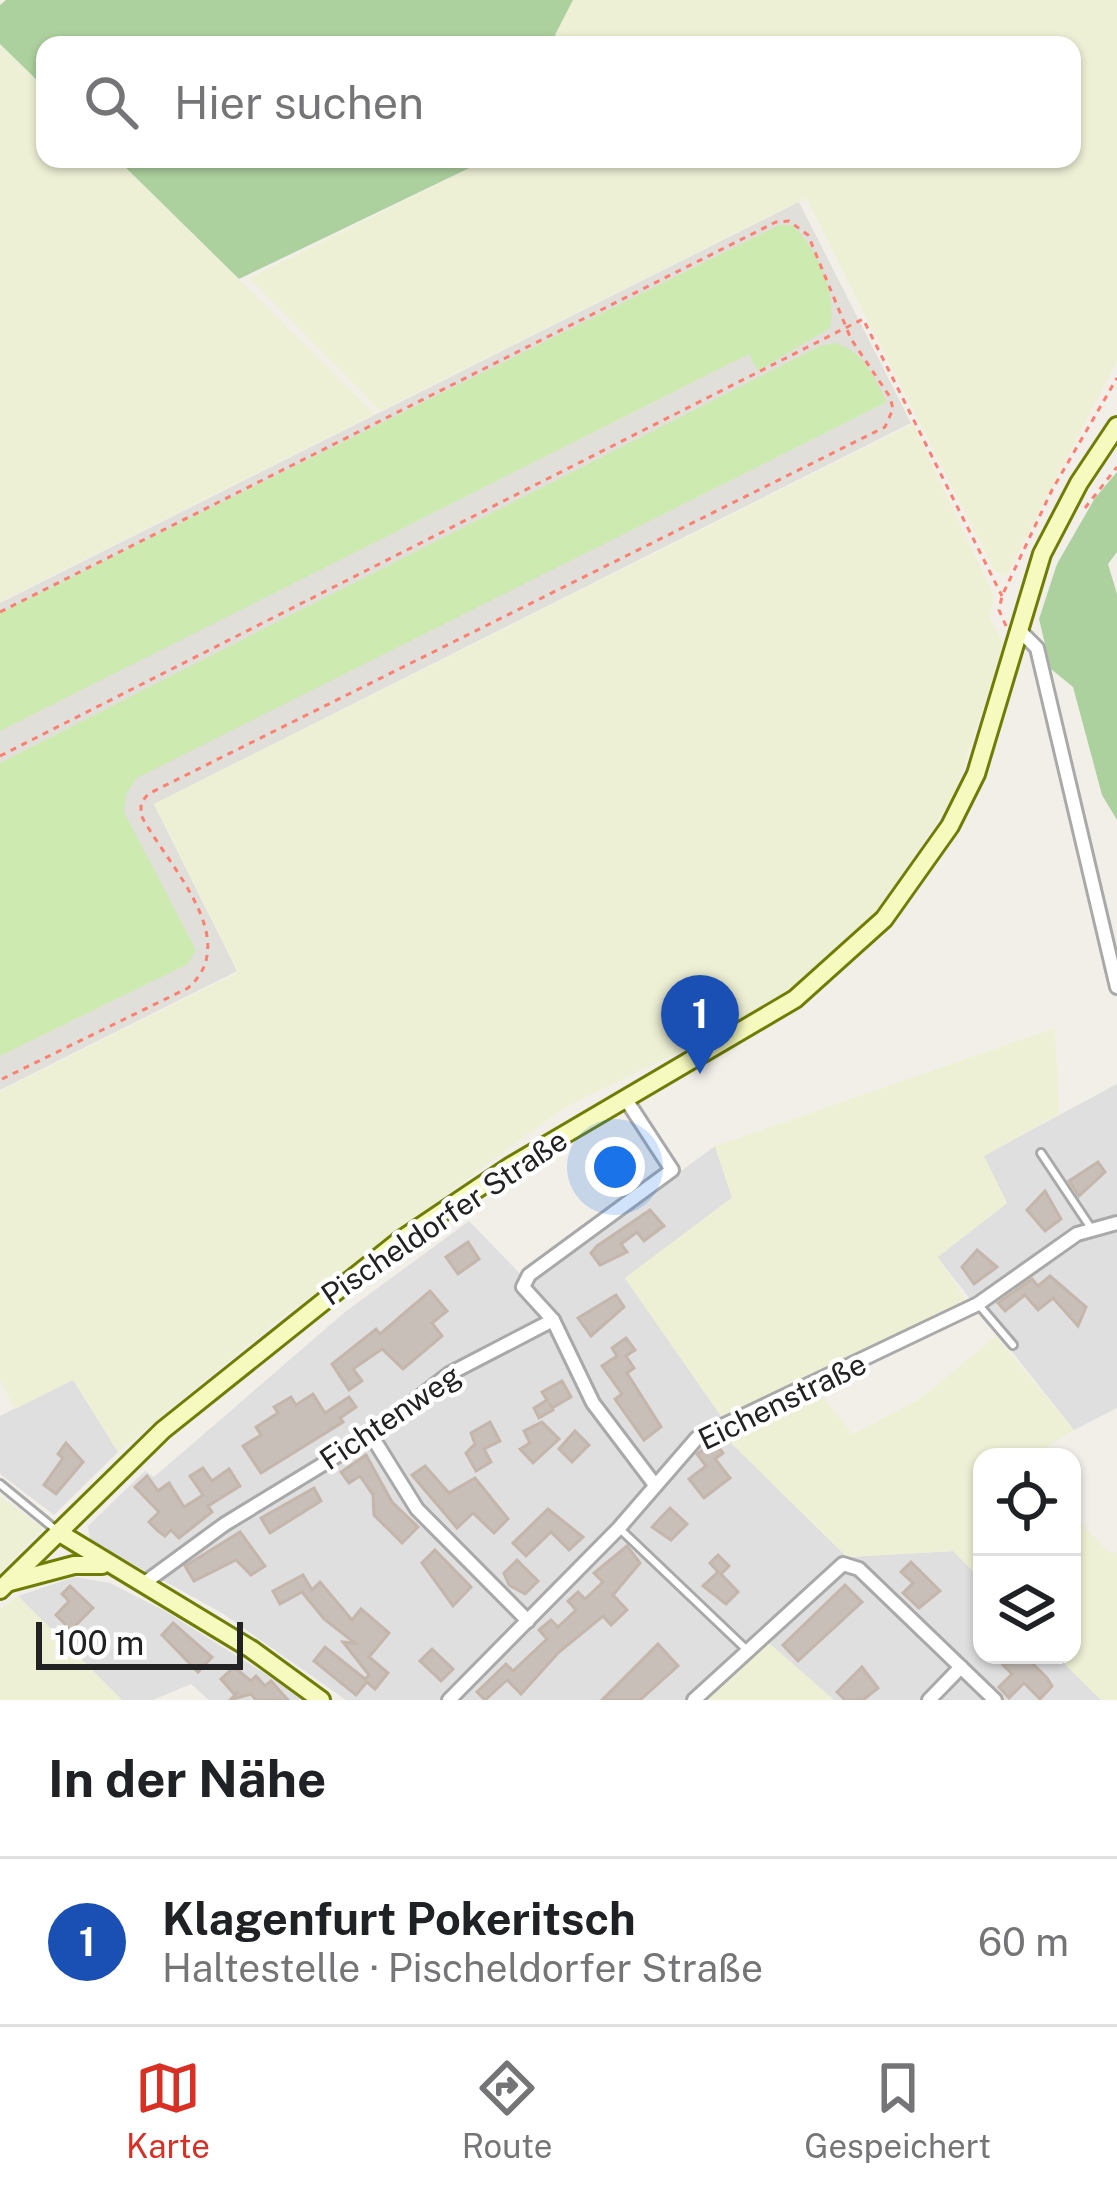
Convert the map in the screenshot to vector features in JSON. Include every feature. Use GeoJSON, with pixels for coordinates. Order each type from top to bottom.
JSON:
{"type":"FeatureCollection","features":[{"type":"Feature","properties":{"kind":"main road","name":"Pischeldorfer Straße"},"geometry":{"type":"LineString","coordinates":[[5,1586],[163,1430],[277,1334],[416,1229],[795,999],[884,919],[950,826],[976,774],[1042,554],[1078,483],[1117,425]]}},
{"type":"Feature","properties":{"kind":"main road"},"geometry":{"type":"LineString","coordinates":[[58,1532],[251,1648],[321,1700]]}},
{"type":"Feature","properties":{"kind":"main road"},"geometry":{"type":"LineString","coordinates":[[5,1586],[74,1565],[110,1566]]}},
{"type":"Feature","properties":{"kind":"street"},"geometry":{"type":"LineString","coordinates":[[1018,630],[1037,648],[1117,987]]}},
{"type":"Feature","properties":{"kind":"street"},"geometry":{"type":"LineString","coordinates":[[625,1098],[672,1170],[529,1275],[523,1287],[554,1320],[592,1403],[655,1485]]}},
{"type":"Feature","properties":{"kind":"street","name":"Eichenstraße"},"geometry":{"type":"LineString","coordinates":[[449,1700],[619,1528],[683,1449],[715,1428],[978,1304],[1091,1228],[1117,1223]]}},
{"type":"Feature","properties":{"kind":"street","name":"Fichtenweg"},"geometry":{"type":"LineString","coordinates":[[143,1584],[224,1524],[371,1435],[449,1374],[554,1320]]}},
{"type":"Feature","properties":{"kind":"street"},"geometry":{"type":"LineString","coordinates":[[371,1435],[417,1509],[528,1621]]}},
{"type":"Feature","properties":{"kind":"street"},"geometry":{"type":"LineString","coordinates":[[694,1700],[843,1564],[859,1569],[995,1700]]}},
{"type":"Feature","properties":{"kind":"street"},"geometry":{"type":"LineString","coordinates":[[929,1700],[961,1666]]}},
{"type":"Feature","properties":{"kind":"lane"},"geometry":{"type":"LineString","coordinates":[[1041,1153],[1091,1228]]}},
{"type":"Feature","properties":{"kind":"lane"},"geometry":{"type":"LineString","coordinates":[[978,1304],[1012,1345]]}},
{"type":"Feature","properties":{"kind":"lane"},"geometry":{"type":"LineString","coordinates":[[0,1484],[58,1532]]}},
{"type":"Feature","properties":{"kind":"lane"},"geometry":{"type":"LineString","coordinates":[[619,1528],[748,1651]]}},
{"type":"Feature","properties":{"kind":"path"},"geometry":{"type":"LineString","coordinates":[[0,612],[763,226],[789,221],[808,235],[846,328],[890,397],[892,409],[885,428],[148,794],[141,803],[142,815],[207,932],[211,956],[205,973],[188,988],[0,1080]]}},
{"type":"Feature","properties":{"kind":"path"},"geometry":{"type":"LineString","coordinates":[[0,756],[863,319],[1002,596]]}},
{"type":"Feature","properties":{"kind":"path"},"geometry":{"type":"LineString","coordinates":[[1082,513],[1117,467]]}},
{"type":"Feature","properties":{"kind":"shaded area"},"geometry":{"type":"Polygon","coordinates":[[[799,202],[911,423],[154,804],[237,971],[0,1090],[0,603],[799,202]]]}},
{"type":"Feature","properties":{"kind":"shaded area"},"geometry":{"type":"Polygon","coordinates":[[[1117,1084],[1117,1408],[1074,1430],[937,1257],[1007,1203],[983,1156],[1117,1084]]]}},
{"type":"Feature","properties":{"kind":"shaded area"},"geometry":{"type":"Polygon","coordinates":[[[715,1146],[733,1197],[625,1278],[721,1416],[720,1432],[847,1557],[953,1551],[973,1571],[973,1664],[1065,1664],[1101,1700],[346,1700],[222,1613],[90,1540],[88,1526],[145,1471],[154,1477],[345,1312],[469,1221],[529,1283],[715,1146]]]}},
{"type":"Feature","properties":{"kind":"shaded area"},"geometry":{"type":"Polygon","coordinates":[[[73,1379],[118,1452],[54,1515],[0,1474],[0,1416],[73,1379]]]}},
{"type":"Feature","properties":{"kind":"shaded area"},"geometry":{"type":"Polygon","coordinates":[[[75,1577],[110,1583],[165,1611],[307,1700],[209,1700],[191,1684],[153,1700],[122,1700],[18,1596],[75,1577]]]}},
{"type":"Feature","properties":{"kind":"green space"},"geometry":{"type":"Polygon","coordinates":[[[6,0],[573,0],[556,36],[36,36],[36,79],[0,44],[0,5],[6,0]]]}},
{"type":"Feature","properties":{"kind":"green space"},"geometry":{"type":"Polygon","coordinates":[[[573,0],[1117,0],[1117,361],[1006,577],[994,570],[806,198],[380,411],[249,278],[470,168],[1081,168],[1081,36],[555,35],[573,0]]]}},
{"type":"Feature","properties":{"kind":"green space"},"geometry":{"type":"Polygon","coordinates":[[[0,44],[36,79],[36,168],[126,168],[375,414],[0,602],[0,44]]]}},
{"type":"Feature","properties":{"kind":"green space"},"geometry":{"type":"Polygon","coordinates":[[[126,168],[469,168],[239,279],[126,168]]]}},
{"type":"Feature","properties":{"kind":"green space"},"geometry":{"type":"Polygon","coordinates":[[[779,225],[792,225],[817,259],[831,302],[830,328],[758,371],[749,354],[0,731],[0,613],[779,225]]]}},
{"type":"Feature","properties":{"kind":"green space"},"geometry":{"type":"Polygon","coordinates":[[[836,343],[861,359],[887,402],[137,778],[126,794],[124,812],[196,950],[188,964],[0,1056],[0,763],[820,346],[836,343]]]}},
{"type":"Feature","properties":{"kind":"green space"},"geometry":{"type":"Polygon","coordinates":[[[913,424],[994,596],[990,618],[1004,645],[953,798],[878,910],[789,990],[738,1023],[566,1107],[521,1139],[271,1326],[118,1452],[73,1380],[15,1409],[0,1380],[0,1091],[238,972],[154,804],[913,424]]]}},
{"type":"Feature","properties":{"kind":"green space"},"geometry":{"type":"Polygon","coordinates":[[[1117,472],[1117,552],[1108,564],[1117,594],[1117,820],[1102,795],[1073,687],[1051,669],[1039,619],[1057,564],[1095,498],[1117,472]]]}},
{"type":"Feature","properties":{"kind":"green space"},"geometry":{"type":"Polygon","coordinates":[[[1055,1028],[1059,1114],[984,1156],[1007,1203],[938,1257],[968,1303],[807,1382],[721,1416],[625,1278],[732,1198],[715,1146],[1055,1028]]]}},
{"type":"Feature","properties":{"kind":"green space"},"geometry":{"type":"Polygon","coordinates":[[[996,1336],[1074,1430],[1045,1448],[973,1448],[973,1571],[953,1551],[847,1557],[721,1433],[817,1390],[853,1434],[921,1398],[996,1336]]]}},
{"type":"Feature","properties":{"kind":"green space"},"geometry":{"type":"Polygon","coordinates":[[[0,1496],[43,1528],[0,1573],[0,1496]]]}},
{"type":"Feature","properties":{"kind":"green space"},"geometry":{"type":"Polygon","coordinates":[[[1081,1522],[1108,1552],[1117,1553],[1117,1700],[1101,1700],[1065,1664],[1081,1664],[1081,1522]]]}},
{"type":"Feature","properties":{"kind":"green space"},"geometry":{"type":"Polygon","coordinates":[[[18,1596],[122,1700],[0,1700],[0,1609],[18,1596]]]}},
{"type":"Feature","properties":{"kind":"green space"},"geometry":{"type":"Polygon","coordinates":[[[769,1643],[834,1700],[704,1700],[769,1643]]]}},
{"type":"Feature","properties":{"kind":"building"},"geometry":{"type":"Polygon","coordinates":[[[1098,1162],[1105,1172],[1079,1196],[1069,1181],[1098,1162]]]}},
{"type":"Feature","properties":{"kind":"building"},"geometry":{"type":"Polygon","coordinates":[[[1045,1191],[1061,1219],[1045,1231],[1027,1210],[1045,1191]]]}},
{"type":"Feature","properties":{"kind":"building"},"geometry":{"type":"Polygon","coordinates":[[[650,1210],[664,1226],[644,1241],[637,1232],[621,1244],[627,1252],[600,1265],[591,1253],[597,1246],[650,1210]]]}},
{"type":"Feature","properties":{"kind":"building"},"geometry":{"type":"Polygon","coordinates":[[[468,1242],[479,1259],[458,1274],[446,1257],[468,1242]]]}},
{"type":"Feature","properties":{"kind":"building"},"geometry":{"type":"Polygon","coordinates":[[[977,1250],[997,1267],[974,1284],[962,1267],[977,1250]]]}},
{"type":"Feature","properties":{"kind":"building"},"geometry":{"type":"Polygon","coordinates":[[[1050,1276],[1086,1307],[1078,1326],[1053,1298],[1038,1310],[1025,1295],[1005,1311],[998,1303],[1032,1279],[1038,1286],[1050,1276]]]}},
{"type":"Feature","properties":{"kind":"building"},"geometry":{"type":"Polygon","coordinates":[[[430,1291],[447,1311],[432,1323],[442,1336],[403,1369],[382,1349],[353,1369],[362,1381],[349,1390],[332,1364],[376,1329],[380,1334],[430,1291]]]}},
{"type":"Feature","properties":{"kind":"building"},"geometry":{"type":"Polygon","coordinates":[[[616,1295],[624,1307],[591,1336],[578,1318],[616,1295]]]}},
{"type":"Feature","properties":{"kind":"building"},"geometry":{"type":"Polygon","coordinates":[[[626,1338],[635,1350],[626,1356],[634,1368],[627,1373],[661,1427],[644,1440],[615,1399],[622,1394],[602,1366],[617,1356],[612,1348],[626,1338]]]}},
{"type":"Feature","properties":{"kind":"building"},"geometry":{"type":"Polygon","coordinates":[[[562,1381],[571,1397],[552,1408],[549,1403],[553,1410],[539,1418],[534,1408],[547,1400],[542,1392],[562,1381]]]}},
{"type":"Feature","properties":{"kind":"building"},"geometry":{"type":"Polygon","coordinates":[[[313,1394],[325,1413],[349,1397],[356,1407],[340,1418],[343,1422],[261,1473],[243,1446],[261,1435],[256,1427],[278,1413],[274,1407],[291,1397],[296,1405],[313,1394]]]}},
{"type":"Feature","properties":{"kind":"building"},"geometry":{"type":"Polygon","coordinates":[[[490,1422],[500,1441],[484,1449],[491,1462],[476,1471],[466,1453],[475,1444],[471,1433],[490,1422]]]}},
{"type":"Feature","properties":{"kind":"building"},"geometry":{"type":"Polygon","coordinates":[[[542,1422],[559,1439],[533,1463],[520,1449],[530,1443],[524,1431],[542,1422]]]}},
{"type":"Feature","properties":{"kind":"building"},"geometry":{"type":"Polygon","coordinates":[[[575,1431],[589,1445],[572,1462],[559,1449],[575,1431]]]}},
{"type":"Feature","properties":{"kind":"building"},"geometry":{"type":"Polygon","coordinates":[[[714,1441],[723,1453],[715,1459],[730,1478],[704,1498],[689,1479],[706,1466],[697,1454],[714,1441]]]}},
{"type":"Feature","properties":{"kind":"building"},"geometry":{"type":"Polygon","coordinates":[[[66,1443],[83,1462],[56,1494],[44,1485],[63,1458],[58,1454],[66,1443]]]}},
{"type":"Feature","properties":{"kind":"building"},"geometry":{"type":"Polygon","coordinates":[[[366,1455],[392,1502],[418,1527],[402,1543],[374,1515],[373,1495],[360,1476],[349,1483],[341,1472],[366,1455]]]}},
{"type":"Feature","properties":{"kind":"building"},"geometry":{"type":"Polygon","coordinates":[[[425,1466],[449,1493],[475,1478],[508,1519],[494,1533],[473,1513],[457,1528],[412,1475],[425,1466]]]}},
{"type":"Feature","properties":{"kind":"building"},"geometry":{"type":"Polygon","coordinates":[[[203,1468],[212,1481],[229,1469],[240,1486],[208,1506],[212,1512],[179,1538],[171,1530],[165,1536],[149,1522],[159,1512],[135,1487],[147,1476],[158,1491],[169,1483],[184,1507],[203,1495],[190,1476],[203,1468]]]}},
{"type":"Feature","properties":{"kind":"building"},"geometry":{"type":"Polygon","coordinates":[[[314,1488],[321,1501],[270,1533],[261,1518],[314,1488]]]}},
{"type":"Feature","properties":{"kind":"building"},"geometry":{"type":"Polygon","coordinates":[[[670,1508],[687,1524],[671,1540],[652,1527],[670,1508]]]}},
{"type":"Feature","properties":{"kind":"building"},"geometry":{"type":"Polygon","coordinates":[[[548,1509],[583,1537],[569,1550],[551,1532],[526,1556],[513,1543],[548,1509]]]}},
{"type":"Feature","properties":{"kind":"building"},"geometry":{"type":"Polygon","coordinates":[[[240,1532],[265,1566],[251,1575],[236,1560],[194,1581],[185,1566],[240,1532]]]}},
{"type":"Feature","properties":{"kind":"building"},"geometry":{"type":"Polygon","coordinates":[[[627,1546],[640,1563],[613,1595],[627,1610],[611,1625],[603,1616],[559,1652],[521,1694],[507,1680],[485,1700],[477,1692],[506,1664],[513,1671],[547,1639],[539,1630],[551,1620],[558,1627],[576,1610],[568,1601],[578,1592],[585,1599],[603,1582],[594,1573],[627,1546]]]}},
{"type":"Feature","properties":{"kind":"building"},"geometry":{"type":"Polygon","coordinates":[[[435,1550],[471,1587],[453,1606],[422,1563],[435,1550]]]}},
{"type":"Feature","properties":{"kind":"building"},"geometry":{"type":"Polygon","coordinates":[[[718,1555],[729,1566],[721,1574],[738,1592],[726,1604],[703,1586],[718,1572],[710,1563],[718,1555]]]}},
{"type":"Feature","properties":{"kind":"building"},"geometry":{"type":"Polygon","coordinates":[[[517,1560],[538,1581],[525,1594],[509,1585],[504,1573],[517,1560]]]}},
{"type":"Feature","properties":{"kind":"building"},"geometry":{"type":"Polygon","coordinates":[[[911,1562],[940,1591],[919,1608],[903,1593],[913,1583],[901,1572],[911,1562]]]}},
{"type":"Feature","properties":{"kind":"building"},"geometry":{"type":"Polygon","coordinates":[[[303,1575],[312,1590],[320,1582],[352,1620],[361,1609],[389,1633],[369,1657],[388,1673],[375,1689],[367,1682],[356,1695],[314,1661],[325,1647],[365,1679],[369,1675],[343,1642],[355,1643],[324,1619],[302,1592],[280,1604],[273,1591],[303,1575]]]}},
{"type":"Feature","properties":{"kind":"building"},"geometry":{"type":"Polygon","coordinates":[[[845,1585],[862,1602],[798,1661],[783,1645],[845,1585]]]}},
{"type":"Feature","properties":{"kind":"building"},"geometry":{"type":"Polygon","coordinates":[[[70,1586],[93,1608],[71,1630],[56,1615],[69,1601],[62,1594],[70,1586]]]}},
{"type":"Feature","properties":{"kind":"building"},"geometry":{"type":"Polygon","coordinates":[[[173,1623],[212,1657],[198,1672],[162,1635],[173,1623]]]}},
{"type":"Feature","properties":{"kind":"building"},"geometry":{"type":"Polygon","coordinates":[[[658,1644],[678,1666],[640,1700],[602,1700],[658,1644]]]}},
{"type":"Feature","properties":{"kind":"building"},"geometry":{"type":"Polygon","coordinates":[[[432,1649],[453,1669],[441,1681],[420,1661],[432,1649]]]}},
{"type":"Feature","properties":{"kind":"building"},"geometry":{"type":"Polygon","coordinates":[[[1033,1664],[1052,1686],[1040,1699],[1024,1683],[1009,1698],[999,1687],[1012,1674],[1003,1665],[1033,1664]]]}},
{"type":"Feature","properties":{"kind":"building"},"geometry":{"type":"Polygon","coordinates":[[[234,1667],[251,1681],[256,1676],[265,1686],[271,1681],[288,1700],[256,1700],[251,1694],[230,1700],[235,1695],[221,1679],[234,1667]]]}},
{"type":"Feature","properties":{"kind":"building"},"geometry":{"type":"Polygon","coordinates":[[[862,1667],[878,1688],[863,1700],[845,1700],[837,1692],[862,1667]]]}},
{"type":"Feature","properties":{"kind":"place","name":"Klagenfurt Pokeritsch"},"geometry":{"type":"Point","coordinates":[700,1074]}}]}
